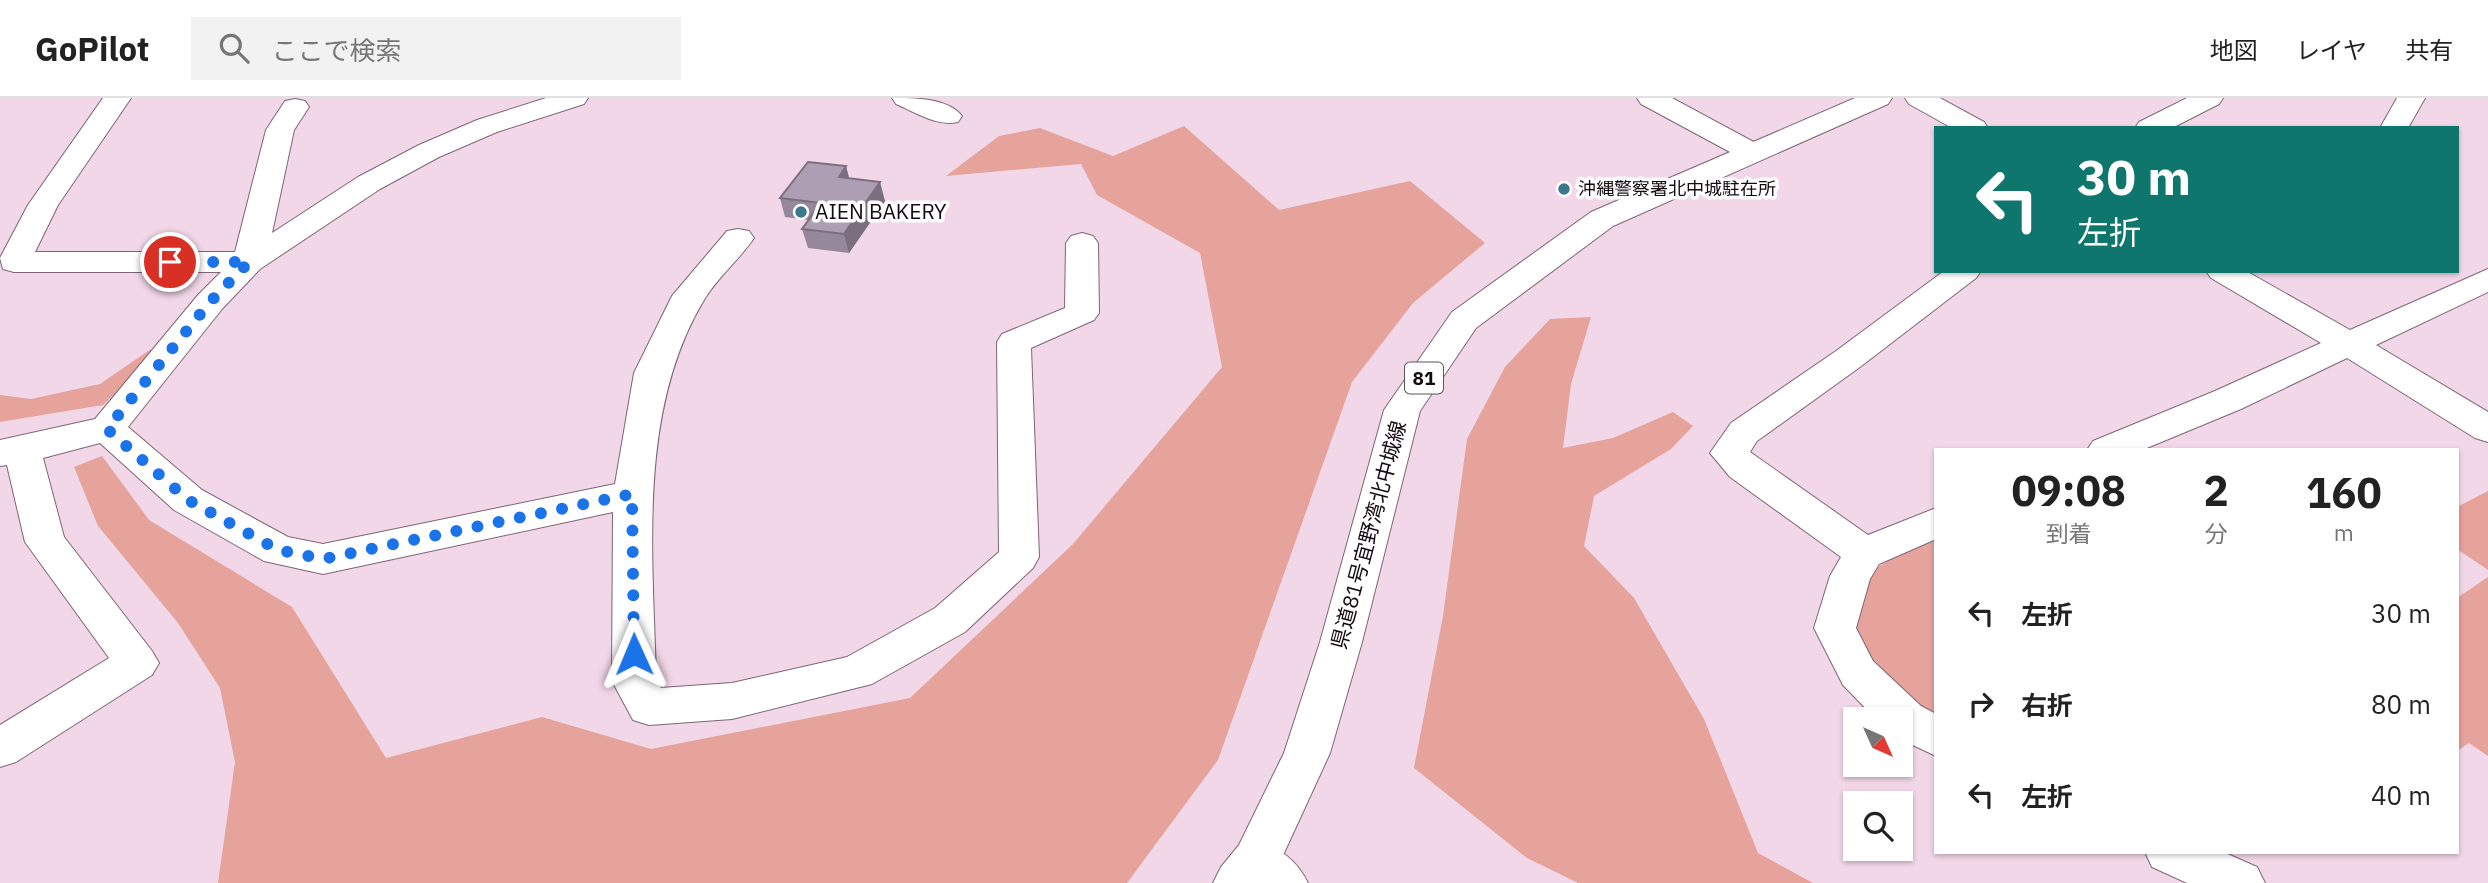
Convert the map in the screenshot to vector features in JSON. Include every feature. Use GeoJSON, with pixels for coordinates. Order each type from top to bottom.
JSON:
{"type":"FeatureCollection","features":[{"type":"Feature","properties":{"kind":"street"},"geometry":{"type":"LineString","coordinates":[[117,98],[43,205],[14,262],[249,262]]}},
{"type":"Feature","properties":{"kind":"street"},"geometry":{"type":"LineString","coordinates":[[0,748],[137,663],[45,542],[11,452],[107,429],[210,302],[249,262],[369,183],[429,151],[487,126],[574,98]]}},
{"type":"Feature","properties":{"kind":"street"},"geometry":{"type":"LineString","coordinates":[[906,98],[948,116]]}},
{"type":"Feature","properties":{"kind":"street"},"geometry":{"type":"LineString","coordinates":[[1651,98],[1753,153]]}},
{"type":"Feature","properties":{"kind":"street","name":"県道81号宜野湾北中城線"},"geometry":{"type":"LineString","coordinates":[[1259,876],[1307,753],[1341,642],[1402,410],[1464,320],[1602,219],[1878,98]]}},
{"type":"Feature","properties":{"kind":"street"},"geometry":{"type":"LineString","coordinates":[[1919,98],[1970,126]]}},
{"type":"Feature","properties":{"kind":"street"},"geometry":{"type":"LineString","coordinates":[[2153,126],[2209,98]]}},
{"type":"Feature","properties":{"kind":"street"},"geometry":{"type":"LineString","coordinates":[[2395,126],[2411,98]]}},
{"type":"Feature","properties":{"kind":"street"},"geometry":{"type":"LineString","coordinates":[[249,262],[280,130],[295,107]]}},
{"type":"Feature","properties":{"kind":"street"},"geometry":{"type":"LineString","coordinates":[[738,238],[689,296],[652,373],[632,494],[634,681],[649,707],[732,701],[857,672],[950,620],[1019,557],[1014,342],[1082,313],[1082,243]]}},
{"type":"Feature","properties":{"kind":"street"},"geometry":{"type":"LineString","coordinates":[[1865,553],[1743,468],[1729,453],[1745,432],[1962,273]]}},
{"type":"Feature","properties":{"kind":"street"},"geometry":{"type":"LineString","coordinates":[[2225,273],[2488,429]]}},
{"type":"Feature","properties":{"kind":"street"},"geometry":{"type":"LineString","coordinates":[[2111,448],[2228,400],[2488,279]]}},
{"type":"Feature","properties":{"kind":"street"},"geometry":{"type":"LineString","coordinates":[[107,429],[188,500],[278,550],[323,559],[632,494]]}},
{"type":"Feature","properties":{"kind":"street"},"geometry":{"type":"LineString","coordinates":[[1934,523],[1865,553],[1850,576],[1835,628],[1858,673],[1905,719],[1934,736]]}},
{"type":"Feature","properties":{"kind":"street"},"geometry":{"type":"LineString","coordinates":[[2174,854],[2240,883]]}},
{"type":"Feature","properties":{"kind":"shaded area"},"geometry":{"type":"Polygon","coordinates":[[[1184,126],[1279,210],[1410,181],[1485,243],[1413,303],[1352,382],[1218,760],[1127,883],[218,883],[235,762],[220,688],[178,623],[98,526],[74,467],[102,456],[149,520],[292,607],[386,758],[542,717],[651,749],[910,698],[1073,544],[1222,367],[1200,253],[1097,195],[1081,164],[946,176],[999,136],[1040,128],[1113,156],[1184,126]]]}},
{"type":"Feature","properties":{"kind":"shaded area"},"geometry":{"type":"Polygon","coordinates":[[[1591,317],[1571,384],[1563,448],[1613,438],[1673,412],[1693,426],[1671,449],[1594,496],[1584,546],[1634,598],[1704,719],[1758,853],[1813,883],[1578,883],[1527,858],[1414,768],[1443,616],[1467,439],[1505,367],[1550,319],[1591,317]]]}},
{"type":"Feature","properties":{"kind":"shaded area"},"geometry":{"type":"Polygon","coordinates":[[[151,349],[147,363],[103,405],[0,422],[0,395],[31,399],[100,384],[151,349]]]}},
{"type":"Feature","properties":{"kind":"shaded area"},"geometry":{"type":"Polygon","coordinates":[[[2488,491],[2488,570],[2459,550],[2459,506],[2488,491]]]}},
{"type":"Feature","properties":{"kind":"shaded area"},"geometry":{"type":"Polygon","coordinates":[[[1934,536],[1934,718],[1894,694],[1850,635],[1870,572],[1923,540],[1934,536]]]}},
{"type":"Feature","properties":{"kind":"shaded area"},"geometry":{"type":"Polygon","coordinates":[[[2488,577],[2488,756],[2469,743],[2459,750],[2459,597],[2488,577]]]}},
{"type":"Feature","properties":{"kind":"building"},"geometry":{"type":"Polygon","coordinates":[[[808,162],[846,166],[839,177],[880,182],[844,234],[802,229],[821,203],[780,198],[808,162]]]}},
{"type":"Feature","properties":{"kind":"place","name":"沖縄警察署北中城駐在所"},"geometry":{"type":"Point","coordinates":[1564,189]}},
{"type":"Feature","properties":{"kind":"place","name":"AIEN BAKERY"},"geometry":{"type":"Point","coordinates":[801,212]}},
{"type":"Feature","properties":{"kind":"route"},"geometry":{"type":"LineString","coordinates":[[170,262],[249,262],[210,302],[107,429],[188,500],[278,550],[323,559],[632,494],[634,654]]}}]}
